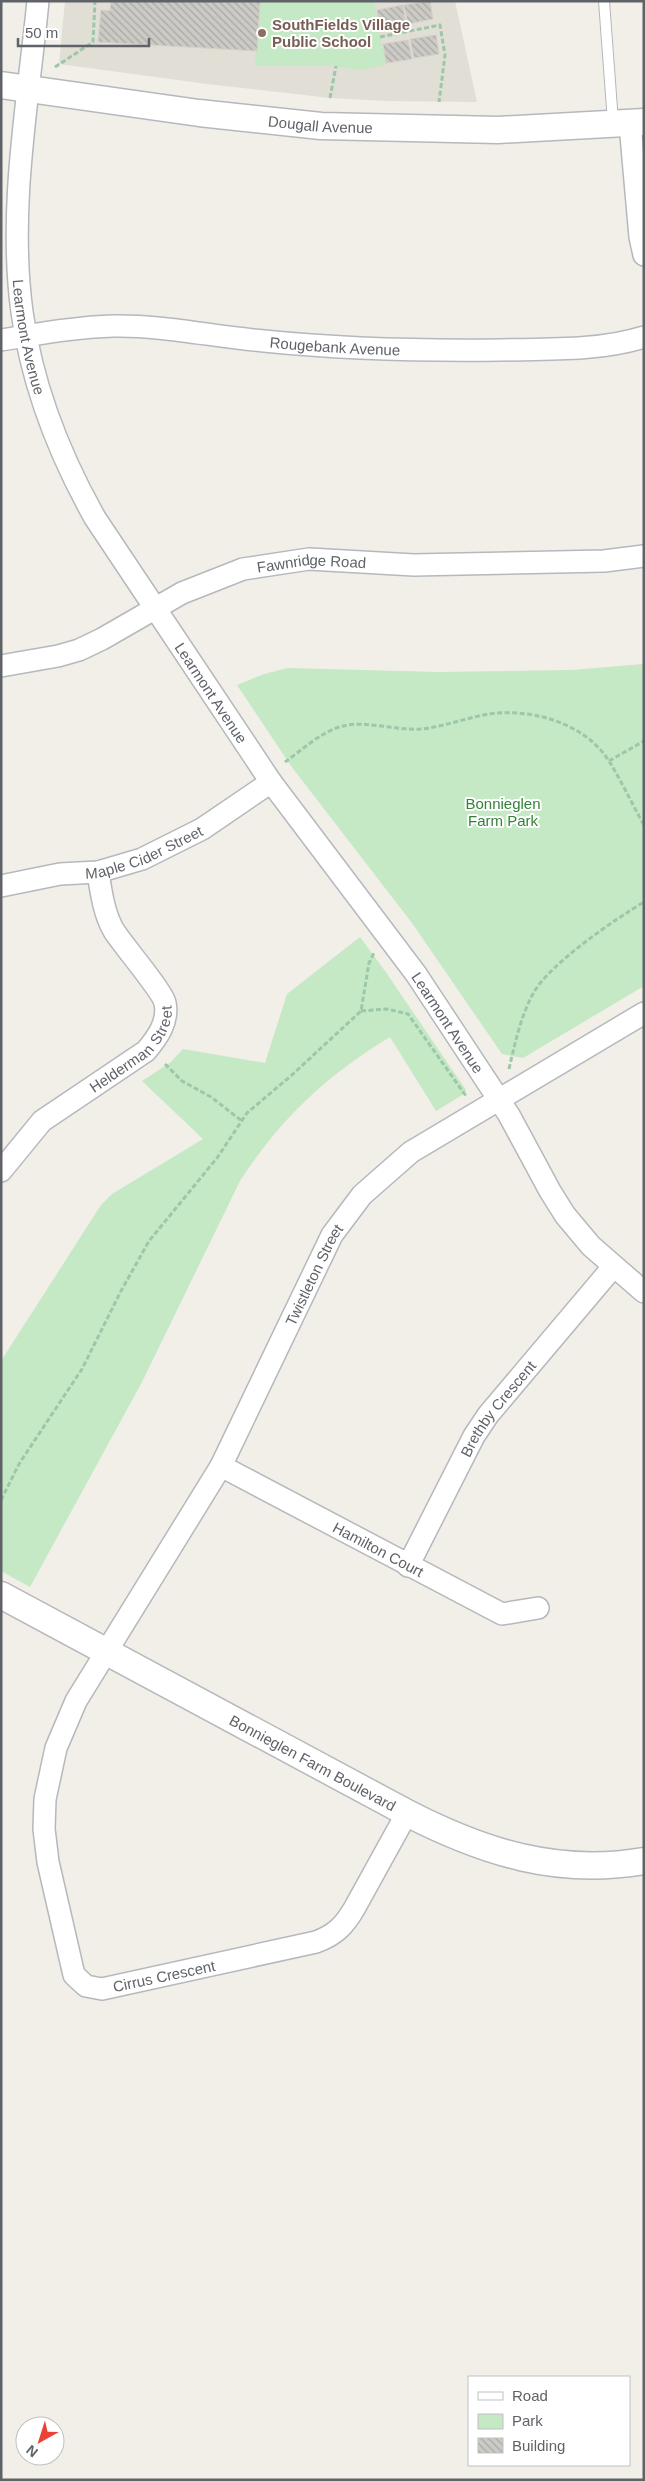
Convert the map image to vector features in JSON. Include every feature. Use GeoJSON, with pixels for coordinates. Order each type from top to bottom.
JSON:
{"type":"FeatureCollection","features":[{"type":"Feature","properties":{"kind":"street","name":"Learmont Avenue"},"geometry":{"type":"LineString","coordinates":[[38,1],[18,218],[20,284],[27,336],[42,397],[52,429],[78,488],[95,518],[154,608],[271,782],[401,952],[499,1100],[565,1214],[590,1246],[644,1292]]}},
{"type":"Feature","properties":{"kind":"street","name":"Dougall Avenue"},"geometry":{"type":"LineString","coordinates":[[1,85],[199,113],[321,126],[498,130],[629,124]]}},
{"type":"Feature","properties":{"kind":"street"},"geometry":{"type":"LineString","coordinates":[[629,124],[639,228],[644,255]]}},
{"type":"Feature","properties":{"kind":"street","name":"Rougebank Avenue"},"geometry":{"type":"LineString","coordinates":[[1,340],[114,326],[265,342],[384,350],[602,346],[625,343],[644,337]]}},
{"type":"Feature","properties":{"kind":"street","name":"Fawnridge Road"},"geometry":{"type":"LineString","coordinates":[[1,666],[58,656],[79,650],[182,594],[244,569],[309,559],[414,564],[604,560],[644,556]]}},
{"type":"Feature","properties":{"kind":"street","name":"Maple Cider Street"},"geometry":{"type":"LineString","coordinates":[[1,886],[60,874],[98,872],[142,859],[202,829],[271,782]]}},
{"type":"Feature","properties":{"kind":"street","name":"Helderman Street"},"geometry":{"type":"LineString","coordinates":[[1,1170],[42,1121],[146,1051],[158,1037],[165,1020],[165,1002],[114,930],[106,912],[98,872]]}},
{"type":"Feature","properties":{"kind":"street","name":"Twistleton Street"},"geometry":{"type":"LineString","coordinates":[[106,1651],[221,1466],[316,1266],[332,1235],[348,1212],[379,1178],[411,1152],[644,1013]]}},
{"type":"Feature","properties":{"kind":"street","name":"Brethby Crescent"},"geometry":{"type":"LineString","coordinates":[[408,1566],[474,1436],[488,1415],[613,1267]]}},
{"type":"Feature","properties":{"kind":"street","name":"Hamilton Court"},"geometry":{"type":"LineString","coordinates":[[221,1466],[502,1614],[538,1608]]}},
{"type":"Feature","properties":{"kind":"street","name":"Bonnieglen Farm Boulevard"},"geometry":{"type":"LineString","coordinates":[[1,1596],[407,1813],[462,1840],[486,1849],[525,1859],[576,1865],[644,1861]]}},
{"type":"Feature","properties":{"kind":"street","name":"Cirrus Crescent"},"geometry":{"type":"LineString","coordinates":[[106,1651],[76,1701],[65,1725],[56,1748],[45,1799],[44,1829],[48,1862],[74,1975],[86,1986],[102,1989],[124,1985],[316,1942],[332,1936],[344,1925],[354,1909],[407,1813]]}},
{"type":"Feature","properties":{"kind":"lane"},"geometry":{"type":"LineString","coordinates":[[604,1],[629,124]]}},
{"type":"Feature","properties":{"kind":"path"},"geometry":{"type":"LineString","coordinates":[[56,67],[92,42],[95,1]]}},
{"type":"Feature","properties":{"kind":"path"},"geometry":{"type":"LineString","coordinates":[[380,37],[440,25],[444,55],[439,102]]}},
{"type":"Feature","properties":{"kind":"path"},"geometry":{"type":"LineString","coordinates":[[330,98],[336,66]]}},
{"type":"Feature","properties":{"kind":"path"},"geometry":{"type":"LineString","coordinates":[[285,762],[327,732],[343,726],[419,729],[442,726],[494,714],[517,712],[557,721],[582,733],[598,746],[609,761],[644,825]]}},
{"type":"Feature","properties":{"kind":"path"},"geometry":{"type":"LineString","coordinates":[[609,761],[644,741]]}},
{"type":"Feature","properties":{"kind":"path"},"geometry":{"type":"LineString","coordinates":[[509,1068],[525,1010],[542,979],[562,960],[644,902]]}},
{"type":"Feature","properties":{"kind":"path"},"geometry":{"type":"LineString","coordinates":[[1,1500],[19,1464],[82,1369],[121,1291],[149,1241],[217,1158],[247,1113],[294,1074],[361,1010],[369,963],[374,953]]}},
{"type":"Feature","properties":{"kind":"path"},"geometry":{"type":"LineString","coordinates":[[361,1010],[388,1009],[408,1014],[464,1097],[470,1093]]}},
{"type":"Feature","properties":{"kind":"path"},"geometry":{"type":"LineString","coordinates":[[165,1064],[182,1081],[211,1097],[242,1121]]}},
{"type":"Feature","properties":{"kind":"shaded area","name":"SouthFields Village Public School"},"geometry":{"type":"Polygon","coordinates":[[[65,1],[455,1],[477,102],[330,98],[59,64],[65,1]]]}},
{"type":"Feature","properties":{"kind":"green space"},"geometry":{"type":"Polygon","coordinates":[[[260,1],[374,1],[386,65],[359,70],[333,66],[255,66],[260,1]]]}},
{"type":"Feature","properties":{"kind":"green space","name":"Bonnieglen Farm Park"},"geometry":{"type":"Polygon","coordinates":[[[644,664],[644,986],[523,1058],[502,1054],[412,923],[291,766],[237,685],[264,674],[288,668],[438,672],[571,670],[644,664]]]}},
{"type":"Feature","properties":{"kind":"green space"},"geometry":{"type":"Polygon","coordinates":[[[360,937],[466,1090],[464,1094],[436,1111],[390,1037],[345,1067],[325,1083],[306,1100],[272,1137],[240,1181],[142,1382],[30,1587],[1,1571],[1,1361],[101,1205],[112,1194],[203,1139],[142,1081],[171,1062],[183,1049],[265,1063],[287,994],[360,937]]]}},
{"type":"Feature","properties":{"kind":"building"},"geometry":{"type":"Polygon","coordinates":[[[111,1],[260,1],[257,51],[98,42],[101,10],[110,11],[111,1]]]}},
{"type":"Feature","properties":{"kind":"building"},"geometry":{"type":"Polygon","coordinates":[[[430,1],[433,19],[408,24],[404,5],[430,1]]]}},
{"type":"Feature","properties":{"kind":"building"},"geometry":{"type":"Polygon","coordinates":[[[403,5],[406,25],[380,29],[377,10],[403,5]]]}},
{"type":"Feature","properties":{"kind":"building"},"geometry":{"type":"Polygon","coordinates":[[[436,35],[439,54],[414,58],[410,39],[436,35]]]}},
{"type":"Feature","properties":{"kind":"building"},"geometry":{"type":"Polygon","coordinates":[[[408,40],[412,59],[386,63],[383,44],[408,40]]]}},
{"type":"Feature","properties":{"kind":"place","name":"SouthFields Village Public School"},"geometry":{"type":"Point","coordinates":[262,33]}}]}
